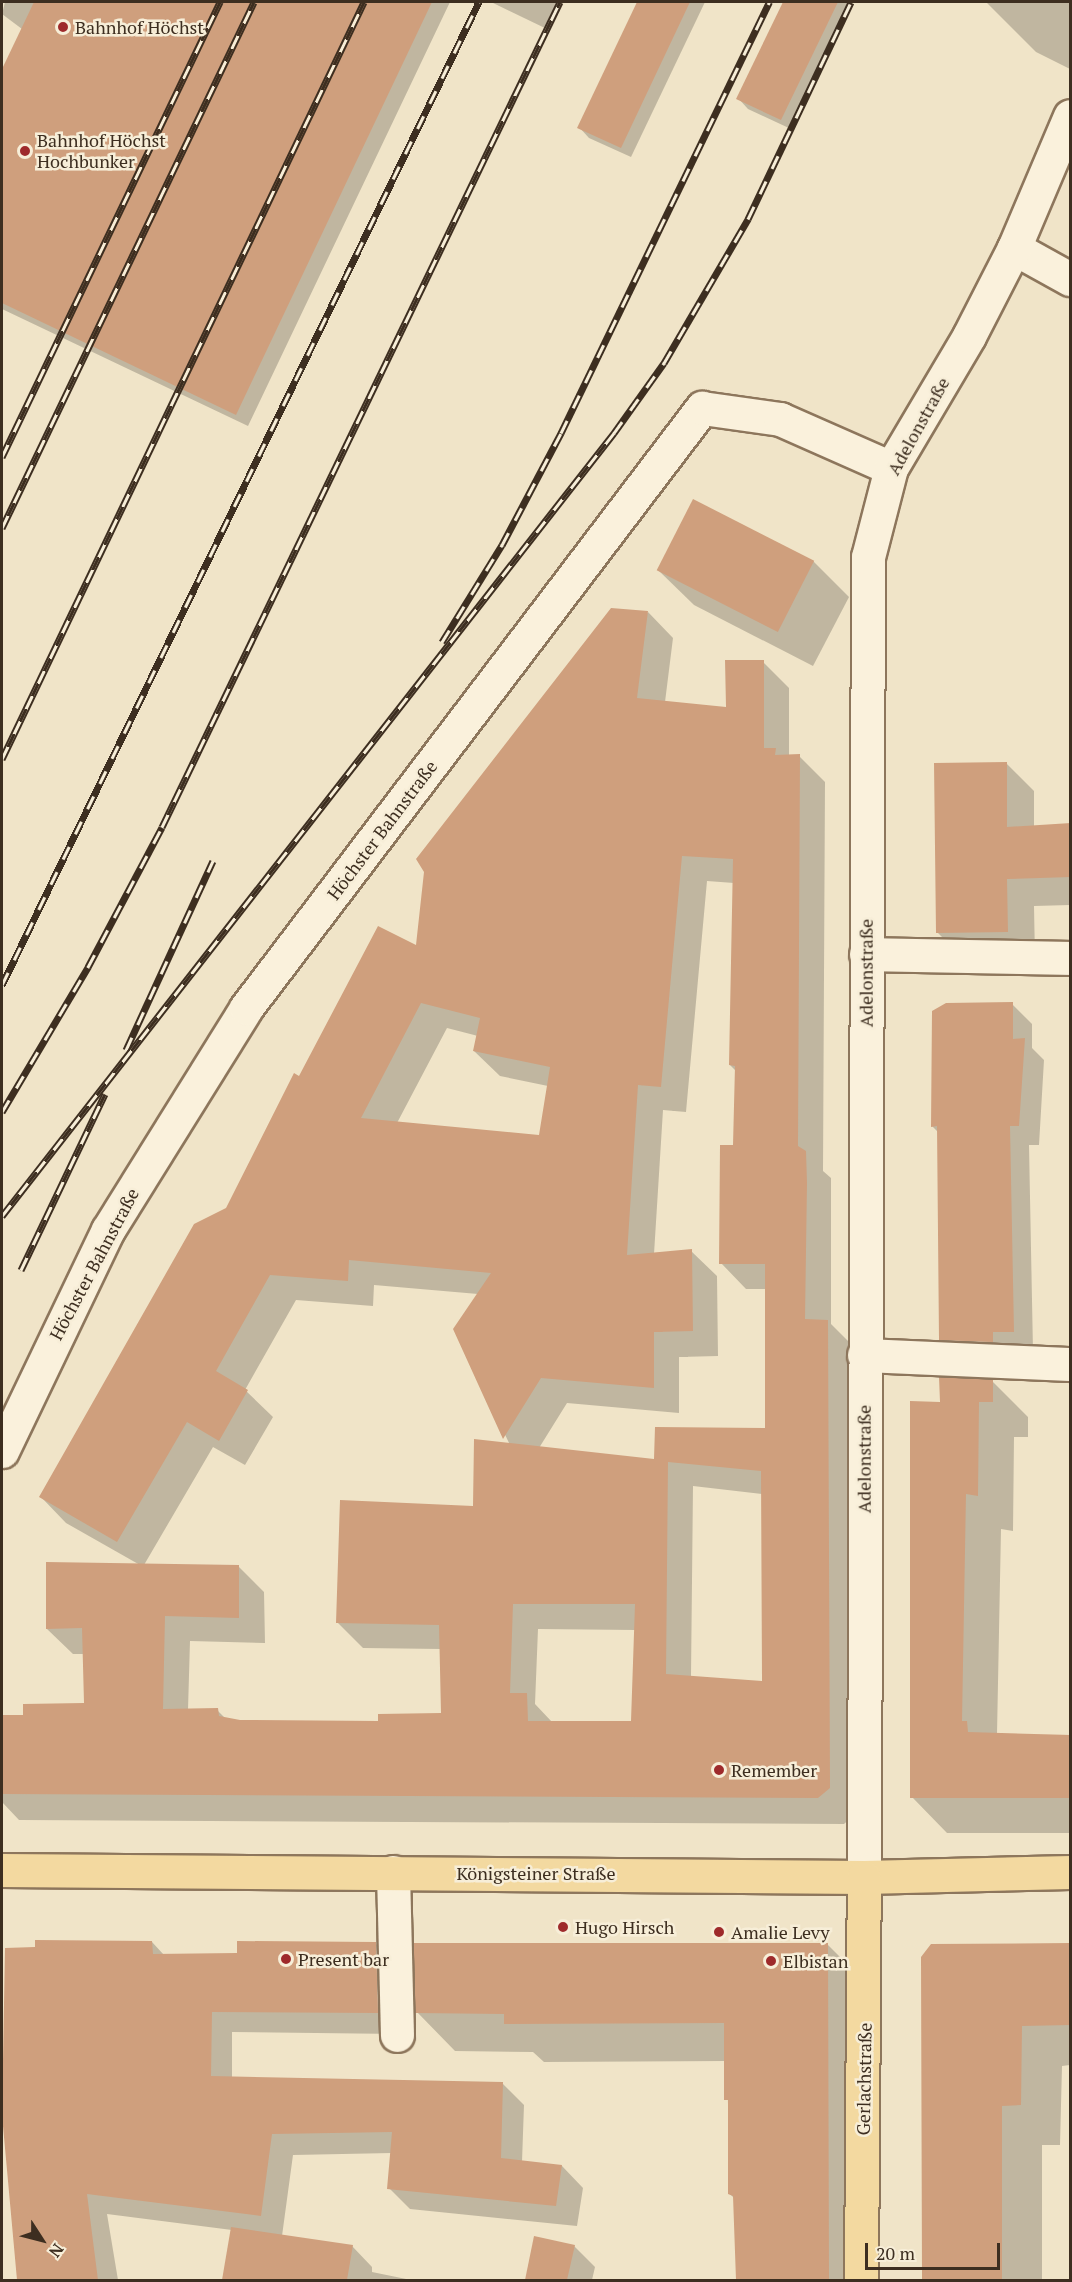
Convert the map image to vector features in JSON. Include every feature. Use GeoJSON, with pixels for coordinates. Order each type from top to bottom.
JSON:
{"type":"FeatureCollection","features":[{"type":"Feature","properties":{"kind":"main road","name":"Königsteiner Straße"},"geometry":{"type":"LineString","coordinates":[[2,1870],[864,1877],[1071,1872]]}},
{"type":"Feature","properties":{"kind":"main road","name":"Gerlachstraße"},"geometry":{"type":"LineString","coordinates":[[861,2280],[864,1877]]}},
{"type":"Feature","properties":{"kind":"street","name":"Adelonstraße"},"geometry":{"type":"LineString","coordinates":[[864,1877],[868,557],[891,468],[969,336],[1014,248],[1071,116]]}},
{"type":"Feature","properties":{"kind":"street"},"geometry":{"type":"LineString","coordinates":[[1014,248],[1071,279]]}},
{"type":"Feature","properties":{"kind":"street","name":"Höchster Bahnstraße"},"geometry":{"type":"LineString","coordinates":[[2,1451],[108,1230],[246,1008],[702,408],[780,419],[891,468]]}},
{"type":"Feature","properties":{"kind":"street"},"geometry":{"type":"LineString","coordinates":[[866,954],[1071,958]]}},
{"type":"Feature","properties":{"kind":"street"},"geometry":{"type":"LineString","coordinates":[[864,1355],[1071,1364]]}},
{"type":"Feature","properties":{"kind":"street"},"geometry":{"type":"LineString","coordinates":[[393,1872],[397,2035]]}},
{"type":"Feature","properties":{"kind":"building"},"geometry":{"type":"Polygon","coordinates":[[[34,2],[432,2],[236,415],[2,303],[2,69],[34,2]]]}},
{"type":"Feature","properties":{"kind":"building"},"geometry":{"type":"Polygon","coordinates":[[[637,2],[690,2],[621,148],[577,128],[637,2]]]}},
{"type":"Feature","properties":{"kind":"building"},"geometry":{"type":"Polygon","coordinates":[[[783,2],[838,2],[781,120],[736,99],[783,2]]]}},
{"type":"Feature","properties":{"kind":"building"},"geometry":{"type":"Polygon","coordinates":[[[693,499],[814,561],[778,632],[657,570],[693,499]]]}},
{"type":"Feature","properties":{"kind":"building"},"geometry":{"type":"Polygon","coordinates":[[[611,608],[648,611],[637,698],[726,707],[725,660],[764,660],[764,748],[776,748],[775,755],[800,754],[798,1146],[806,1151],[805,1319],[828,1320],[830,1788],[818,1798],[2,1794],[2,1715],[23,1715],[23,1704],[84,1703],[82,1628],[46,1629],[46,1562],[239,1565],[239,1618],[165,1616],[163,1709],[218,1708],[219,1716],[240,1720],[378,1721],[378,1714],[441,1713],[439,1625],[336,1623],[340,1500],[473,1506],[474,1439],[654,1459],[655,1427],[765,1428],[765,1264],[719,1264],[720,1145],[733,1145],[735,1066],[729,1065],[733,859],[682,856],[661,1087],[638,1085],[627,1255],[692,1249],[693,1331],[654,1332],[654,1388],[541,1378],[503,1439],[453,1329],[491,1273],[349,1260],[348,1281],[270,1275],[216,1371],[248,1390],[219,1441],[187,1422],[117,1542],[39,1497],[194,1224],[226,1208],[294,1073],[299,1076],[378,926],[416,945],[424,872],[416,859],[611,608]],[[421,1003],[361,1118],[539,1135],[550,1067],[473,1051],[480,1018],[421,1003]],[[668,1462],[666,1674],[762,1681],[761,1471],[668,1462]],[[513,1604],[510,1693],[527,1693],[528,1721],[631,1721],[635,1604],[513,1604]]]}},
{"type":"Feature","properties":{"kind":"building"},"geometry":{"type":"Polygon","coordinates":[[[1007,762],[1007,827],[1071,823],[1071,877],[1007,879],[1008,932],[936,933],[934,763],[1007,762]]]}},
{"type":"Feature","properties":{"kind":"building"},"geometry":{"type":"Polygon","coordinates":[[[1013,1002],[1013,1039],[1025,1038],[1019,1126],[1010,1126],[1014,1332],[993,1332],[993,1342],[939,1340],[937,1126],[931,1127],[932,1011],[946,1003],[1013,1002]]]}},
{"type":"Feature","properties":{"kind":"building"},"geometry":{"type":"Polygon","coordinates":[[[939,1377],[993,1379],[993,1402],[979,1402],[978,1496],[966,1494],[962,1721],[967,1721],[968,1732],[1071,1735],[1071,1798],[910,1798],[910,1401],[940,1402],[939,1377]]]}},
{"type":"Feature","properties":{"kind":"building"},"geometry":{"type":"Polygon","coordinates":[[[35,1940],[152,1941],[153,1954],[237,1953],[237,1941],[376,1942],[378,2013],[212,2012],[211,2076],[503,2082],[501,2158],[562,2165],[556,2206],[387,2189],[392,2132],[272,2134],[261,2216],[87,2194],[98,2280],[17,2280],[2,2115],[5,1948],[35,1947],[35,1940]]]}},
{"type":"Feature","properties":{"kind":"building"},"geometry":{"type":"Polygon","coordinates":[[[413,1943],[828,1943],[829,2280],[736,2280],[733,2196],[728,2194],[728,2100],[724,2100],[724,2023],[504,2024],[504,2014],[415,2013],[413,1943]]]}},
{"type":"Feature","properties":{"kind":"building"},"geometry":{"type":"Polygon","coordinates":[[[1071,1943],[1071,2025],[1022,2026],[1021,2105],[1002,2106],[1002,2279],[922,2280],[921,1957],[931,1944],[1071,1943]]]}},
{"type":"Feature","properties":{"kind":"building"},"geometry":{"type":"Polygon","coordinates":[[[231,2227],[353,2245],[347,2280],[222,2280],[231,2227]]]}},
{"type":"Feature","properties":{"kind":"building"},"geometry":{"type":"Polygon","coordinates":[[[534,2236],[575,2245],[567,2280],[525,2280],[534,2236]]]}},
{"type":"Feature","properties":{"kind":"railway"},"geometry":{"type":"LineString","coordinates":[[2,457],[220,2]]}},
{"type":"Feature","properties":{"kind":"railway"},"geometry":{"type":"LineString","coordinates":[[2,528],[254,2]]}},
{"type":"Feature","properties":{"kind":"railway"},"geometry":{"type":"LineString","coordinates":[[2,759],[364,2]]}},
{"type":"Feature","properties":{"kind":"railway"},"geometry":{"type":"LineString","coordinates":[[2,985],[479,2]]}},
{"type":"Feature","properties":{"kind":"railway"},"geometry":{"type":"LineString","coordinates":[[2,1112],[88,967],[162,827],[560,2]]}},
{"type":"Feature","properties":{"kind":"railway"},"geometry":{"type":"LineString","coordinates":[[442,642],[502,545],[561,433],[769,2]]}},
{"type":"Feature","properties":{"kind":"railway"},"geometry":{"type":"LineString","coordinates":[[2,1216],[614,433],[664,363],[748,219],[851,2]]}},
{"type":"Feature","properties":{"kind":"railway"},"geometry":{"type":"LineString","coordinates":[[126,1050],[213,861]]}},
{"type":"Feature","properties":{"kind":"railway"},"geometry":{"type":"LineString","coordinates":[[21,1270],[105,1094]]}},
{"type":"Feature","properties":{"kind":"place","name":"Bahnhof Höchst"},"geometry":{"type":"Point","coordinates":[63,27]}},
{"type":"Feature","properties":{"kind":"place","name":"Bahnhof Höchst Hochbunker"},"geometry":{"type":"Point","coordinates":[25,151]}},
{"type":"Feature","properties":{"kind":"place","name":"Remember"},"geometry":{"type":"Point","coordinates":[719,1770]}},
{"type":"Feature","properties":{"kind":"place","name":"Hugo Hirsch"},"geometry":{"type":"Point","coordinates":[563,1927]}},
{"type":"Feature","properties":{"kind":"place","name":"Amalie Levy"},"geometry":{"type":"Point","coordinates":[719,1932]}},
{"type":"Feature","properties":{"kind":"place","name":"Present bar"},"geometry":{"type":"Point","coordinates":[286,1959]}},
{"type":"Feature","properties":{"kind":"place","name":"Elbistan"},"geometry":{"type":"Point","coordinates":[771,1961]}}]}
